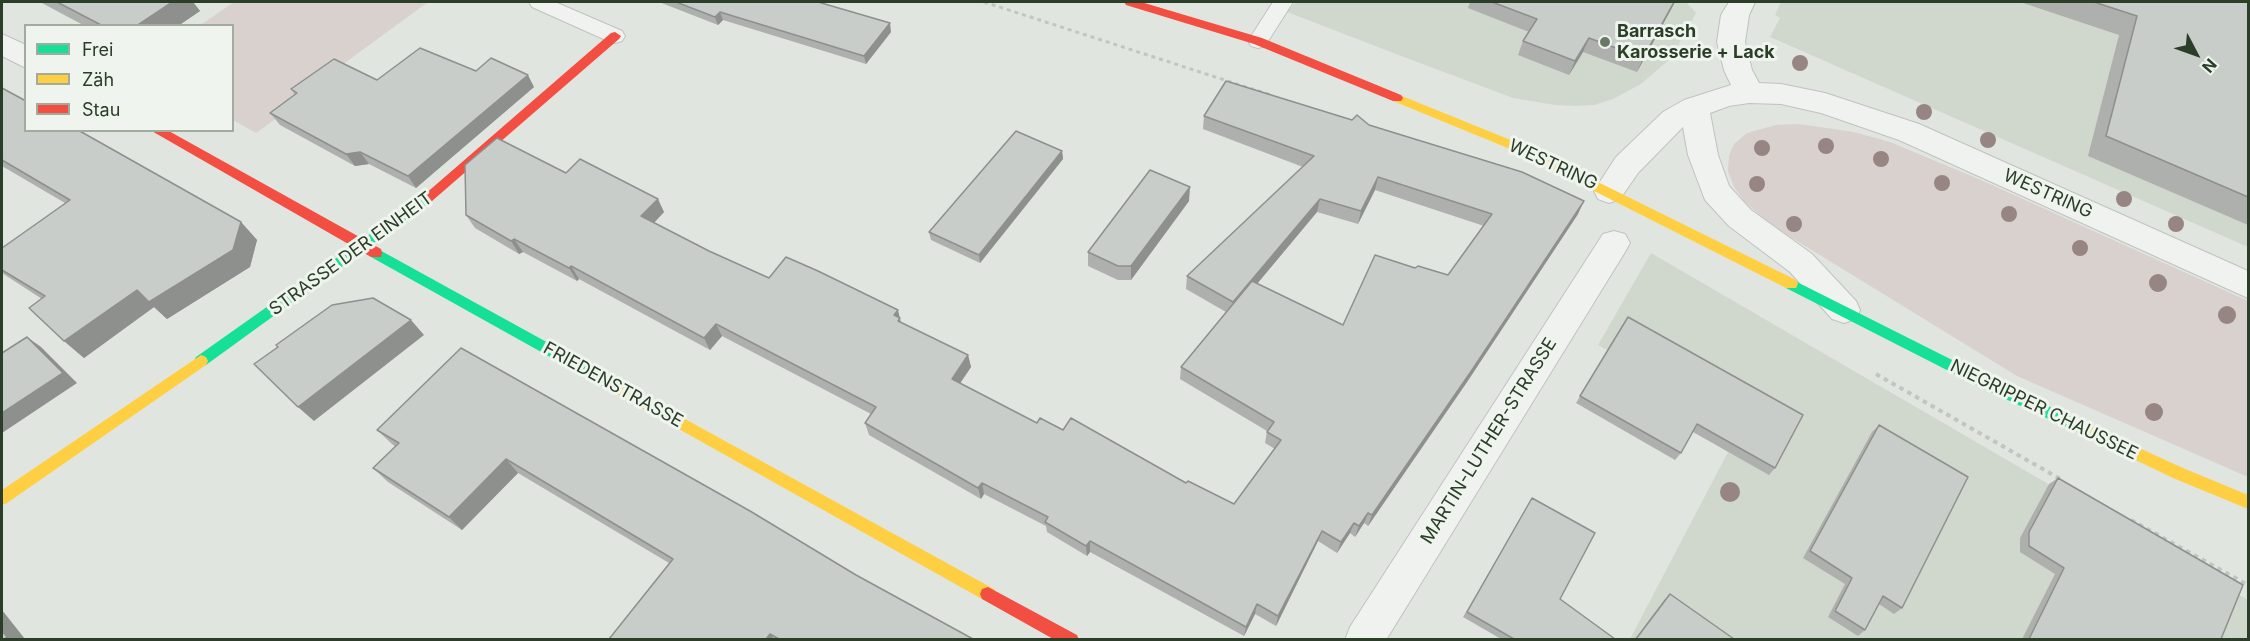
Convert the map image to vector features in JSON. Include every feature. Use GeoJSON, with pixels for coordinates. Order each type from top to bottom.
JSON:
{"type":"FeatureCollection","features":[{"type":"Feature","properties":{"kind":"street","name":"WESTRING"},"geometry":{"type":"LineString","coordinates":[[1130,2],[1258,41],[1500,140],[1609,191],[1627,165],[1658,133],[1673,119],[1694,106],[1749,93],[1781,94],[1808,99],[1909,132],[2248,285]]}},
{"type":"Feature","properties":{"kind":"street"},"geometry":{"type":"LineString","coordinates":[[1742,2],[1735,15],[1731,42],[1738,70],[1749,93]]}},
{"type":"Feature","properties":{"kind":"street","name":"STRASSE DER EINHEIT"},"geometry":{"type":"LineString","coordinates":[[2,498],[418,207],[615,36]]}},
{"type":"Feature","properties":{"kind":"street"},"geometry":{"type":"LineString","coordinates":[[2,44],[24,57]]}},
{"type":"Feature","properties":{"kind":"street","name":"NIEGRIPPER CHAUSSEE"},"geometry":{"type":"LineString","coordinates":[[1694,106],[1703,155],[1716,192],[1740,218],[1801,263],[1844,310]]}},
{"type":"Feature","properties":{"kind":"street","name":"FRIEDENSTRASSE"},"geometry":{"type":"LineString","coordinates":[[160,132],[1071,639]]}},
{"type":"Feature","properties":{"kind":"street","name":"NIEGRIPPER CHAUSSEE"},"geometry":{"type":"LineString","coordinates":[[1609,191],[2091,434],[2248,502]]}},
{"type":"Feature","properties":{"kind":"street","name":"MARTIN-LUTHER-STRASSE"},"geometry":{"type":"LineString","coordinates":[[1364,639],[1614,243]]}},
{"type":"Feature","properties":{"kind":"lane","name":"STRASSE DER EINHEIT"},"geometry":{"type":"LineString","coordinates":[[539,2],[615,36]]}},
{"type":"Feature","properties":{"kind":"lane"},"geometry":{"type":"LineString","coordinates":[[1258,41],[1283,2]]}},
{"type":"Feature","properties":{"kind":"path"},"geometry":{"type":"LineString","coordinates":[[984,2],[1187,66],[1276,97]]}},
{"type":"Feature","properties":{"kind":"path"},"geometry":{"type":"LineString","coordinates":[[1871,371],[2068,484]]}},
{"type":"Feature","properties":{"kind":"path"},"geometry":{"type":"LineString","coordinates":[[2130,519],[2248,585]]}},
{"type":"Feature","properties":{"kind":"shaded area"},"geometry":{"type":"Polygon","coordinates":[[[234,2],[428,2],[327,76],[314,91],[256,133],[234,121],[234,24],[202,24],[234,2]]]}},
{"type":"Feature","properties":{"kind":"shaded area"},"geometry":{"type":"Polygon","coordinates":[[[1296,2],[1686,2],[1696,13],[1671,58],[1641,84],[1613,99],[1594,105],[1576,106],[1513,98],[1287,12],[1296,2]]]}},
{"type":"Feature","properties":{"kind":"shaded area"},"geometry":{"type":"Polygon","coordinates":[[[1781,2],[2248,2],[2248,247],[1770,37],[1780,18],[1775,15],[1781,2]]]}},
{"type":"Feature","properties":{"kind":"shaded area"},"geometry":{"type":"Polygon","coordinates":[[[1799,124],[1854,132],[1890,142],[1981,180],[2248,301],[2248,477],[2017,376],[1771,225],[1745,202],[1734,187],[1728,171],[1729,156],[1734,144],[1747,133],[1776,125],[1799,124]]]}},
{"type":"Feature","properties":{"kind":"shaded area"},"geometry":{"type":"Polygon","coordinates":[[[1651,253],[2248,600],[2248,639],[1630,639],[1728,452],[1659,378],[1598,345],[1651,253]]]}},
{"type":"Feature","properties":{"kind":"building"},"geometry":{"type":"Polygon","coordinates":[[[57,2],[172,2],[139,24],[99,24],[57,2]]]}},
{"type":"Feature","properties":{"kind":"building"},"geometry":{"type":"Polygon","coordinates":[[[676,2],[818,2],[890,23],[864,56],[720,12],[715,17],[676,2]]]}},
{"type":"Feature","properties":{"kind":"building","name":"Barrasch Karosserie + Lack"},"geometry":{"type":"Polygon","coordinates":[[[1492,2],[1674,2],[1643,58],[1589,38],[1575,61],[1523,41],[1537,19],[1492,2]]]}},
{"type":"Feature","properties":{"kind":"building"},"geometry":{"type":"Polygon","coordinates":[[[2094,2],[2248,2],[2248,197],[2106,136],[2137,16],[2094,2]]]}},
{"type":"Feature","properties":{"kind":"building"},"geometry":{"type":"Polygon","coordinates":[[[420,48],[476,71],[491,58],[528,75],[408,176],[360,152],[346,154],[270,113],[297,93],[291,89],[334,59],[377,80],[420,48]]]}},
{"type":"Feature","properties":{"kind":"building"},"geometry":{"type":"Polygon","coordinates":[[[1226,81],[1352,120],[1357,115],[1369,125],[1522,172],[1584,201],[1372,515],[1368,513],[1359,526],[1354,523],[1341,542],[1322,531],[1278,616],[1257,604],[1246,627],[1090,541],[1086,546],[1045,522],[1048,517],[982,483],[978,488],[865,423],[876,407],[716,324],[704,338],[571,266],[569,268],[514,239],[511,241],[466,215],[465,165],[497,138],[566,173],[580,159],[658,199],[641,216],[709,251],[769,278],[786,257],[818,271],[898,310],[894,315],[900,318],[898,321],[968,355],[952,379],[1037,423],[1040,418],[1063,430],[1071,418],[1186,483],[1188,481],[1234,504],[1281,440],[1267,432],[1274,422],[1181,367],[1252,281],[1343,325],[1375,255],[1415,268],[1418,266],[1448,275],[1492,214],[1378,177],[1361,211],[1320,199],[1233,302],[1187,276],[1314,156],[1204,116],[1226,81]]]}},
{"type":"Feature","properties":{"kind":"building"},"geometry":{"type":"Polygon","coordinates":[[[2,88],[24,100],[24,132],[82,132],[241,222],[233,250],[149,302],[137,290],[64,341],[29,308],[45,296],[2,270],[2,248],[70,200],[2,160],[2,88]]]}},
{"type":"Feature","properties":{"kind":"building"},"geometry":{"type":"Polygon","coordinates":[[[1016,131],[1062,151],[979,255],[929,232],[1016,131]]]}},
{"type":"Feature","properties":{"kind":"building"},"geometry":{"type":"Polygon","coordinates":[[[1150,170],[1190,187],[1131,266],[1118,266],[1088,252],[1150,170]]]}},
{"type":"Feature","properties":{"kind":"building"},"geometry":{"type":"Polygon","coordinates":[[[373,298],[411,320],[298,407],[254,364],[278,347],[276,345],[332,305],[373,298]]]}},
{"type":"Feature","properties":{"kind":"building"},"geometry":{"type":"Polygon","coordinates":[[[1628,317],[1803,415],[1775,468],[1697,424],[1681,453],[1580,396],[1628,317]]]}},
{"type":"Feature","properties":{"kind":"building"},"geometry":{"type":"Polygon","coordinates":[[[27,337],[63,373],[2,413],[2,353],[27,337]]]}},
{"type":"Feature","properties":{"kind":"building"},"geometry":{"type":"Polygon","coordinates":[[[461,348],[750,511],[856,575],[973,639],[779,639],[770,634],[766,639],[609,639],[673,559],[506,459],[449,517],[373,468],[399,443],[377,430],[461,348]]]}},
{"type":"Feature","properties":{"kind":"building"},"geometry":{"type":"Polygon","coordinates":[[[1879,425],[1968,477],[1902,608],[1883,596],[1865,630],[1835,611],[1852,578],[1810,551],[1879,425]]]}},
{"type":"Feature","properties":{"kind":"building"},"geometry":{"type":"Polygon","coordinates":[[[2058,478],[2243,585],[2221,639],[2029,639],[2064,568],[2029,546],[2029,532],[2058,478]]]}},
{"type":"Feature","properties":{"kind":"building"},"geometry":{"type":"Polygon","coordinates":[[[1532,498],[1595,533],[1560,599],[1615,639],[1514,639],[1467,612],[1532,498]]]}},
{"type":"Feature","properties":{"kind":"building"},"geometry":{"type":"Polygon","coordinates":[[[1670,594],[1734,639],[1636,639],[1670,594]]]}},
{"type":"Feature","properties":{"kind":"traffic: fast"},"geometry":{"type":"LineString","coordinates":[[201,361],[428,198]]}},
{"type":"Feature","properties":{"kind":"traffic: fast"},"geometry":{"type":"LineString","coordinates":[[376,253],[616,387]]}},
{"type":"Feature","properties":{"kind":"traffic: fast"},"geometry":{"type":"LineString","coordinates":[[1791,284],[1991,386],[2082,428]]}},
{"type":"Feature","properties":{"kind":"traffic: slow"},"geometry":{"type":"LineString","coordinates":[[1397,98],[1519,148],[1791,284]]}},
{"type":"Feature","properties":{"kind":"traffic: slow"},"geometry":{"type":"LineString","coordinates":[[2,498],[201,361]]}},
{"type":"Feature","properties":{"kind":"traffic: slow"},"geometry":{"type":"LineString","coordinates":[[616,387],[988,594]]}},
{"type":"Feature","properties":{"kind":"traffic: slow"},"geometry":{"type":"LineString","coordinates":[[2082,428],[2178,473],[2248,502]]}},
{"type":"Feature","properties":{"kind":"traffic: jam"},"geometry":{"type":"LineString","coordinates":[[1130,2],[1258,41],[1397,98]]}},
{"type":"Feature","properties":{"kind":"traffic: jam"},"geometry":{"type":"LineString","coordinates":[[428,198],[615,36]]}},
{"type":"Feature","properties":{"kind":"traffic: jam"},"geometry":{"type":"LineString","coordinates":[[160,132],[376,253]]}},
{"type":"Feature","properties":{"kind":"traffic: jam"},"geometry":{"type":"LineString","coordinates":[[988,594],[1071,640]]}},
{"type":"Feature","properties":{"kind":"place","name":"Barrasch Karosserie + Lack"},"geometry":{"type":"Point","coordinates":[1605,42]}}]}
